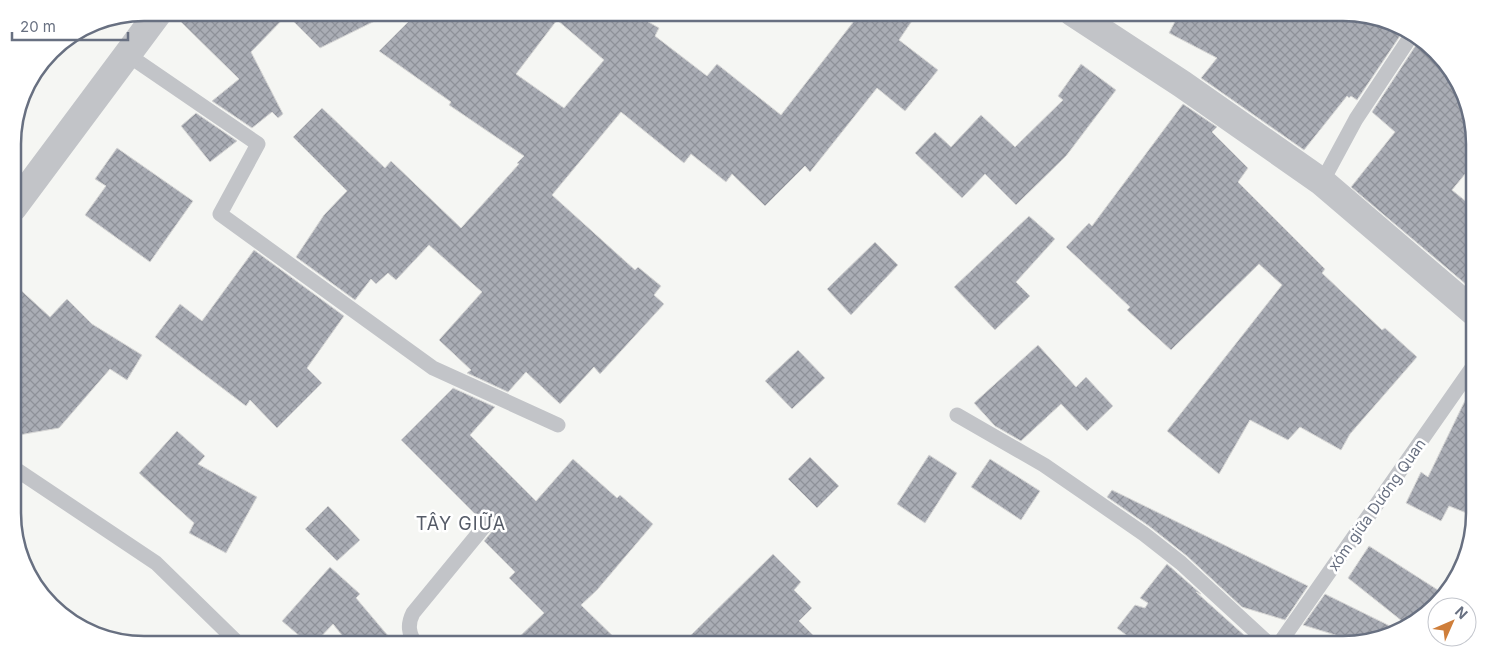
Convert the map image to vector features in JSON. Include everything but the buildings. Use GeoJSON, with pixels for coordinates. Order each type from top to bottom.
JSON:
{"type":"FeatureCollection","features":[{"type":"Feature","properties":{"kind":"street"},"geometry":{"type":"LineString","coordinates":[[1086,21],[1182,84],[1322,182],[1466,305]]}},
{"type":"Feature","properties":{"kind":"street"},"geometry":{"type":"LineString","coordinates":[[22,196],[152,22]]}},
{"type":"Feature","properties":{"kind":"lane"},"geometry":{"type":"LineString","coordinates":[[1322,182],[1356,120],[1408,41]]}},
{"type":"Feature","properties":{"kind":"lane"},"geometry":{"type":"LineString","coordinates":[[128,55],[258,144],[220,214],[433,368],[558,425]]}},
{"type":"Feature","properties":{"kind":"lane","name":"xóm giữa Dương Quan"},"geometry":{"type":"LineString","coordinates":[[1285,635],[1466,376]]}},
{"type":"Feature","properties":{"kind":"lane"},"geometry":{"type":"LineString","coordinates":[[957,415],[1044,465],[1144,534],[1181,563],[1259,635]]}},
{"type":"Feature","properties":{"kind":"lane"},"geometry":{"type":"LineString","coordinates":[[21,473],[156,563],[231,636]]}},
{"type":"Feature","properties":{"kind":"lane"},"geometry":{"type":"LineString","coordinates":[[411,636],[409,621],[412,613],[487,522]]}},
{"type":"Feature","properties":{"kind":"district","name":"TÂY GIỮA"},"geometry":{"type":"Point","coordinates":[461,524]}}]}
